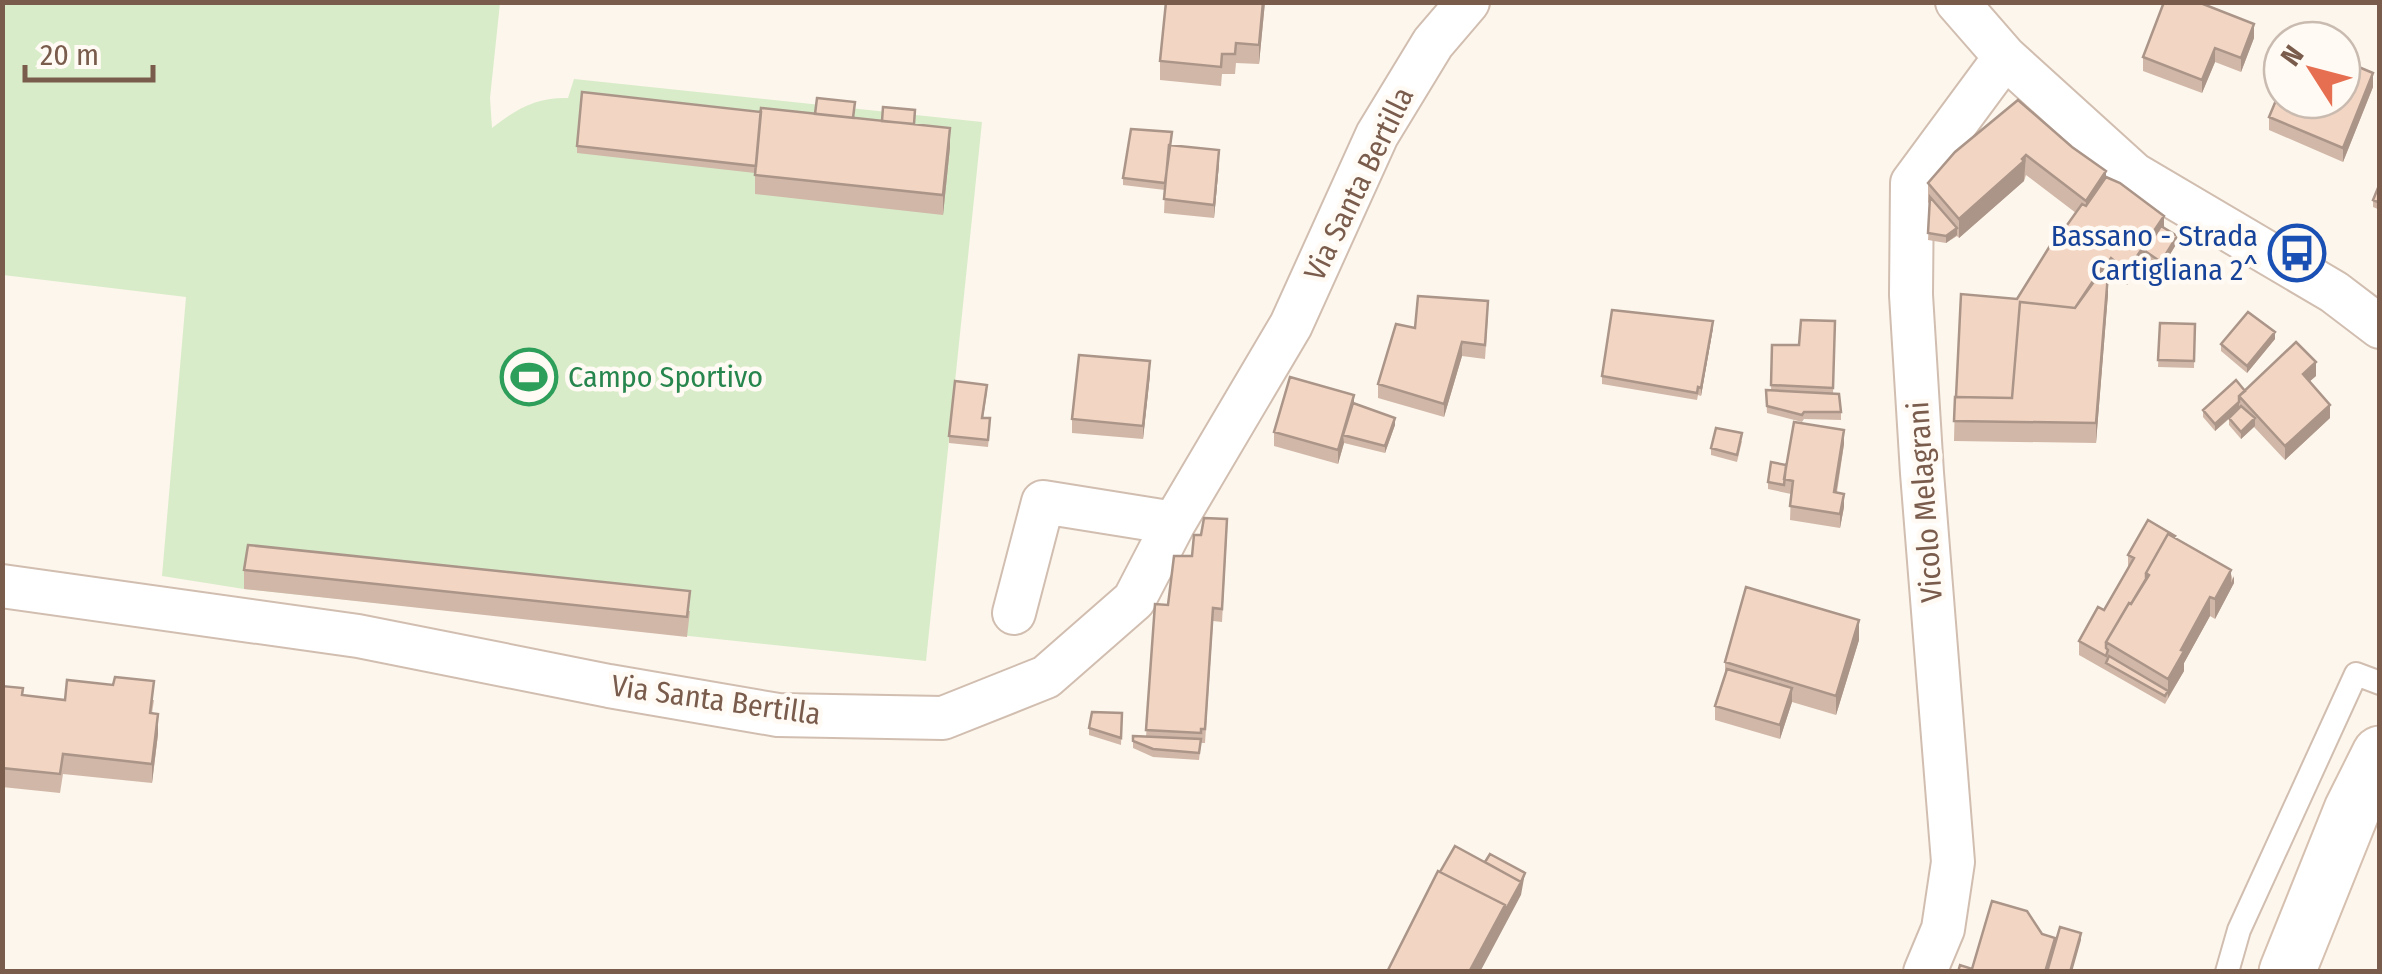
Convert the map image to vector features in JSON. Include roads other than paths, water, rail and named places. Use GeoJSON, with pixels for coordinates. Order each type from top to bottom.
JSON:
{"type":"FeatureCollection","features":[{"type":"Feature","properties":{"kind":"main road"},"geometry":{"type":"LineString","coordinates":[[2287,972],[2352,810],[2380,754]]}},
{"type":"Feature","properties":{"kind":"street","name":"Via Santa Bertilla"},"geometry":{"type":"LineString","coordinates":[[2,586],[358,636],[609,686],[778,714],[942,718],[1046,678],[1134,600],[1174,523],[1291,325],[1377,135],[1433,43],[1468,2]]}},
{"type":"Feature","properties":{"kind":"street"},"geometry":{"type":"LineString","coordinates":[[1956,2],[2005,58],[2134,174],[2334,292],[2380,327]]}},
{"type":"Feature","properties":{"kind":"street","name":"Vicolo Melagrani"},"geometry":{"type":"LineString","coordinates":[[1925,972],[1944,929],[1953,862],[1911,295],[1912,183],[2005,58]]}},
{"type":"Feature","properties":{"kind":"street"},"geometry":{"type":"LineString","coordinates":[[1014,613],[1043,502],[1174,523]]}},
{"type":"Feature","properties":{"kind":"lane"},"geometry":{"type":"LineString","coordinates":[[2227,972],[2239,930],[2356,674],[2380,682]]}},
{"type":"Feature","properties":{"kind":"place","name":"Bassano - Strada Cartigliana 2^"},"geometry":{"type":"Point","coordinates":[2297,253]}},
{"type":"Feature","properties":{"kind":"place","name":"Campo Sportivo"},"geometry":{"type":"Point","coordinates":[529,377]}}]}
